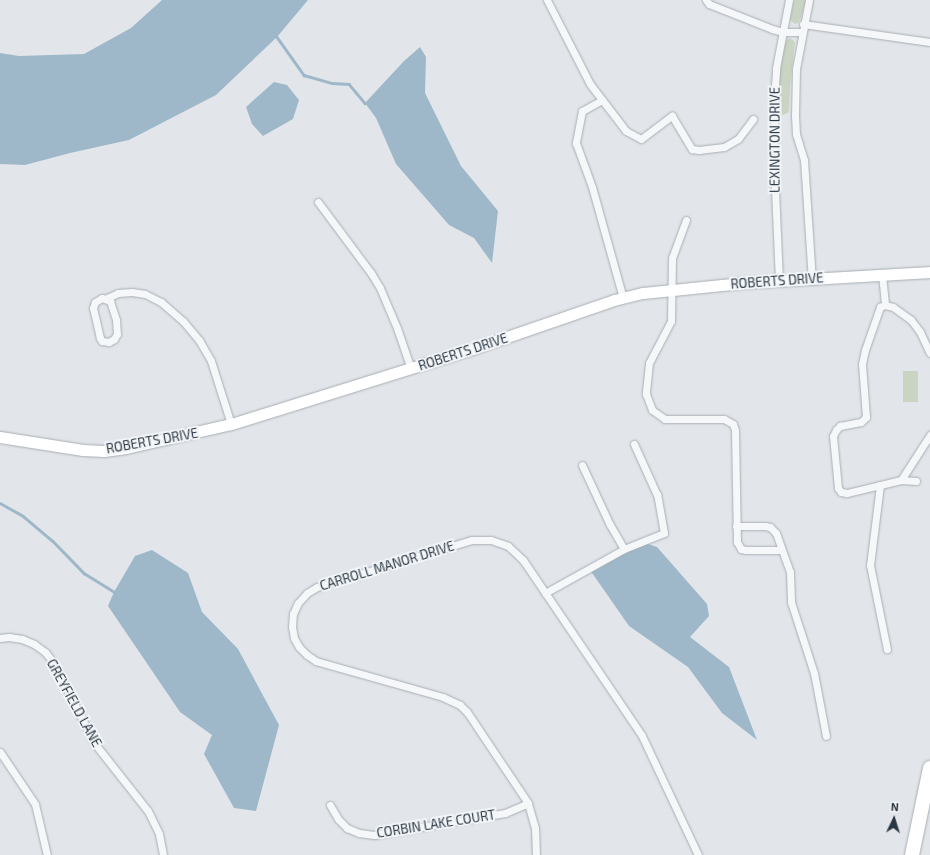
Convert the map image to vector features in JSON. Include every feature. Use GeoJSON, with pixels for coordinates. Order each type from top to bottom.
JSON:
{"type":"FeatureCollection","features":[{"type":"Feature","properties":{"kind":"highway"},"geometry":{"type":"LineString","coordinates":[[912,855],[930,768]]}},
{"type":"Feature","properties":{"kind":"street"},"geometry":{"type":"LineString","coordinates":[[547,0],[590,84],[626,131],[641,138],[672,116],[692,149],[699,150],[724,147],[738,140],[753,120]]}},
{"type":"Feature","properties":{"kind":"street"},"geometry":{"type":"LineString","coordinates":[[706,0],[708,4],[783,32],[802,32]]}},
{"type":"Feature","properties":{"kind":"street","name":"LEXINGTON DRIVE"},"geometry":{"type":"LineString","coordinates":[[779,281],[774,166],[774,100],[776,68],[789,0]]}},
{"type":"Feature","properties":{"kind":"street","name":"LEXINGTON DRIVE"},"geometry":{"type":"LineString","coordinates":[[809,0],[796,69],[795,115],[796,134],[804,160],[812,279]]}},
{"type":"Feature","properties":{"kind":"street"},"geometry":{"type":"LineString","coordinates":[[804,24],[930,42]]}},
{"type":"Feature","properties":{"kind":"street"},"geometry":{"type":"LineString","coordinates":[[602,100],[582,111],[576,143],[592,187],[623,298]]}},
{"type":"Feature","properties":{"kind":"street"},"geometry":{"type":"LineString","coordinates":[[318,202],[371,273],[380,288],[398,328],[411,369]]}},
{"type":"Feature","properties":{"kind":"street"},"geometry":{"type":"LineString","coordinates":[[686,220],[672,258],[671,321],[649,363],[646,394],[652,410],[665,419],[724,419],[733,424],[735,430],[737,542],[742,549],[781,550]]}},
{"type":"Feature","properties":{"kind":"street","name":"ROBERTS DRIVE"},"geometry":{"type":"LineString","coordinates":[[0,437],[83,450],[104,451],[126,448],[231,424],[411,369],[623,298],[672,290],[779,281],[930,272]]}},
{"type":"Feature","properties":{"kind":"street"},"geometry":{"type":"LineString","coordinates":[[882,275],[885,305]]}},
{"type":"Feature","properties":{"kind":"street"},"geometry":{"type":"LineString","coordinates":[[107,298],[113,306],[117,334],[114,339],[109,342],[102,341],[93,308],[98,299],[107,298],[118,293],[132,292],[145,294],[161,302],[183,321],[199,340],[211,361],[231,424]]}},
{"type":"Feature","properties":{"kind":"street"},"geometry":{"type":"LineString","coordinates":[[916,481],[901,480],[847,493],[842,492],[838,488],[833,436],[840,426],[861,422],[866,417],[862,364],[880,307],[885,305],[893,306],[911,320],[920,332],[930,353]]}},
{"type":"Feature","properties":{"kind":"street"},"geometry":{"type":"LineString","coordinates":[[901,480],[930,435]]}},
{"type":"Feature","properties":{"kind":"street"},"geometry":{"type":"LineString","coordinates":[[545,593],[624,549],[664,533],[657,495],[634,444]]}},
{"type":"Feature","properties":{"kind":"street"},"geometry":{"type":"LineString","coordinates":[[582,465],[610,525],[624,549]]}},
{"type":"Feature","properties":{"kind":"street"},"geometry":{"type":"LineString","coordinates":[[880,485],[870,564],[887,649]]}},
{"type":"Feature","properties":{"kind":"street"},"geometry":{"type":"LineString","coordinates":[[736,526],[770,527],[776,533],[790,572],[791,602],[814,673],[826,736]]}},
{"type":"Feature","properties":{"kind":"street","name":"CARROLL MANOR DRIVE"},"geometry":{"type":"LineString","coordinates":[[536,855],[535,828],[528,802],[474,720],[460,705],[443,697],[316,660],[307,655],[299,647],[294,638],[292,627],[293,614],[298,603],[307,593],[317,587],[472,540],[491,540],[508,546],[523,560],[642,736],[698,855]]}},
{"type":"Feature","properties":{"kind":"street","name":"GREYFIELD LANE"},"geometry":{"type":"LineString","coordinates":[[0,638],[9,637],[22,639],[34,644],[45,652],[53,662],[95,744],[148,811],[159,834],[163,855]]}},
{"type":"Feature","properties":{"kind":"street"},"geometry":{"type":"LineString","coordinates":[[0,752],[35,804],[47,855]]}},
{"type":"Feature","properties":{"kind":"street","name":"CORBIN LAKE COURT"},"geometry":{"type":"LineString","coordinates":[[330,805],[338,819],[347,828],[359,833],[374,835],[505,813],[528,802]]}},
{"type":"Feature","properties":{"kind":"green space"},"geometry":{"type":"Polygon","coordinates":[[[794,0],[806,0],[801,18],[798,23],[795,24],[790,20],[794,0]]]}},
{"type":"Feature","properties":{"kind":"green space"},"geometry":{"type":"Polygon","coordinates":[[[790,38],[795,42],[789,110],[788,113],[782,115],[779,110],[779,81],[785,41],[790,38]]]}},
{"type":"Feature","properties":{"kind":"green space"},"geometry":{"type":"Polygon","coordinates":[[[903,371],[918,371],[918,402],[903,402],[903,371]]]}},
{"type":"Feature","properties":{"kind":"water"},"geometry":{"type":"Polygon","coordinates":[[[162,0],[308,0],[277,37],[216,95],[129,140],[25,165],[0,164],[0,53],[19,56],[84,54],[131,28],[162,0]]]}},
{"type":"Feature","properties":{"kind":"water"},"geometry":{"type":"Polygon","coordinates":[[[420,47],[426,57],[425,93],[461,166],[498,211],[492,263],[474,238],[449,225],[396,164],[376,118],[365,103],[404,61],[420,47]]]}},
{"type":"Feature","properties":{"kind":"water"},"geometry":{"type":"Polygon","coordinates":[[[274,82],[287,85],[299,100],[293,119],[263,136],[252,124],[246,107],[274,82]]]}},
{"type":"Feature","properties":{"kind":"water"},"geometry":{"type":"Polygon","coordinates":[[[645,543],[657,547],[707,604],[709,616],[690,637],[729,667],[757,740],[722,713],[688,667],[629,626],[590,570],[645,543]]]}},
{"type":"Feature","properties":{"kind":"water"},"geometry":{"type":"Polygon","coordinates":[[[152,550],[188,573],[202,612],[238,649],[279,725],[256,811],[234,808],[204,754],[212,735],[180,712],[108,606],[114,592],[135,556],[152,550]]]}},
{"type":"Feature","properties":{"kind":"waterway"},"geometry":{"type":"LineString","coordinates":[[275,37],[277,37],[304,75],[332,83],[349,84],[365,103]]}},
{"type":"Feature","properties":{"kind":"waterway"},"geometry":{"type":"LineString","coordinates":[[0,503],[23,516],[53,541],[84,573],[114,592]]}}]}
